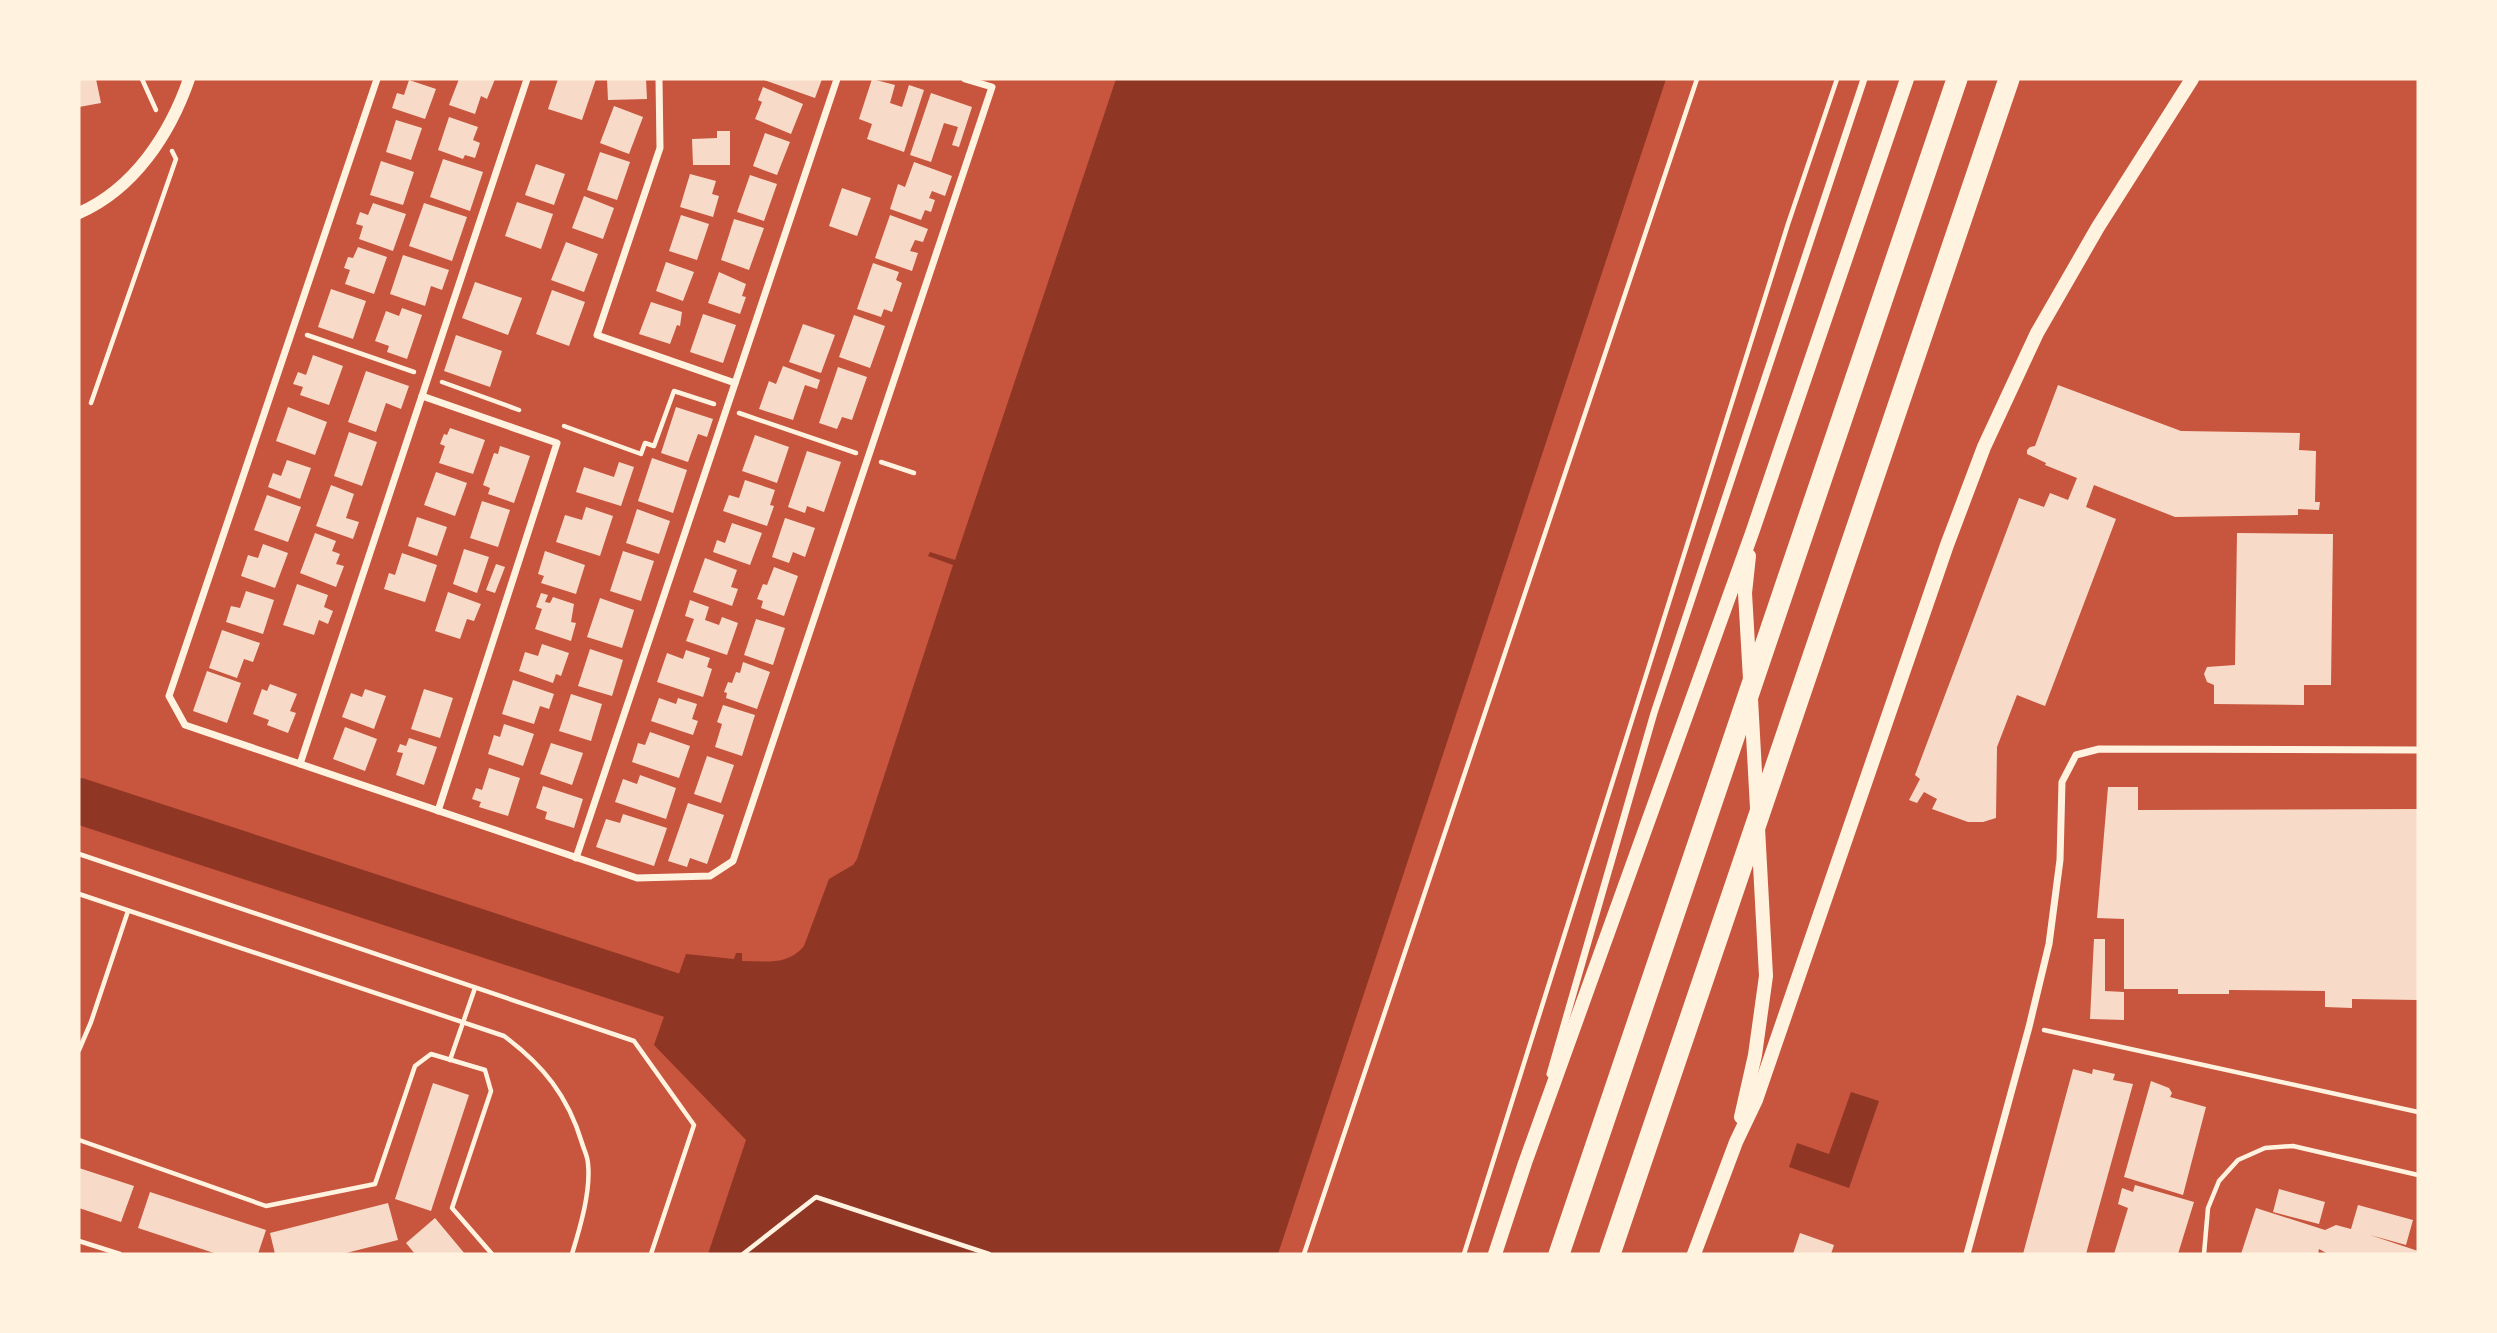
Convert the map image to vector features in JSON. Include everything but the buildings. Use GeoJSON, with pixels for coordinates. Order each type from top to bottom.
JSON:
{"type":"FeatureCollection","features":[{"type":"Feature","properties":{"kind":"highway"},"geometry":{"type":"LineString","coordinates":[[1559,1254],[1957,79]]}},
{"type":"Feature","properties":{"kind":"highway"},"geometry":{"type":"LineString","coordinates":[[1610,1254],[2010,79]]}},
{"type":"Feature","properties":{"kind":"highway"},"geometry":{"type":"LineString","coordinates":[[1909,380],[1957,270],[2024,79]]}},
{"type":"Feature","properties":{"kind":"main road"},"geometry":{"type":"LineString","coordinates":[[1495,1254],[1525,1163],[1752,533],[1907,79]]}},
{"type":"Feature","properties":{"kind":"main road"},"geometry":{"type":"LineString","coordinates":[[1694,1254],[1736,1143],[1756,1100],[1947,545],[1984,447],[2037,333],[2098,228],[2192,79]]}},
{"type":"Feature","properties":{"kind":"main road"},"geometry":{"type":"LineString","coordinates":[[1736,1143],[1755,1055],[1766,976],[1745,593],[1752,533]]}},
{"type":"Feature","properties":{"kind":"street"},"geometry":{"type":"LineString","coordinates":[[79,213],[122,187],[150,155],[173,118],[189,79]]}},
{"type":"Feature","properties":{"kind":"street"},"geometry":{"type":"LineString","coordinates":[[377,79],[169,696],[185,725],[637,878],[710,876],[733,861],[992,88],[965,79]]}},
{"type":"Feature","properties":{"kind":"street"},"geometry":{"type":"LineString","coordinates":[[300,764],[527,79]]}},
{"type":"Feature","properties":{"kind":"street"},"geometry":{"type":"LineString","coordinates":[[659,79],[660,148],[597,335],[735,383]]}},
{"type":"Feature","properties":{"kind":"street"},"geometry":{"type":"LineString","coordinates":[[576,858],[837,79]]}},
{"type":"Feature","properties":{"kind":"street"},"geometry":{"type":"LineString","coordinates":[[1525,1163],[1654,713],[1864,79]]}},
{"type":"Feature","properties":{"kind":"street"},"geometry":{"type":"LineString","coordinates":[[422,396],[557,443],[438,811]]}},
{"type":"Feature","properties":{"kind":"street"},"geometry":{"type":"LineString","coordinates":[[1967,1254],[2049,944],[2060,860],[2062,782],[2076,755],[2099,749],[2418,750]]}},
{"type":"Feature","properties":{"kind":"path"},"geometry":{"type":"LineString","coordinates":[[142,79],[157,113]]}},
{"type":"Feature","properties":{"kind":"path"},"geometry":{"type":"LineString","coordinates":[[1304,1254],[1698,79]]}},
{"type":"Feature","properties":{"kind":"path"},"geometry":{"type":"LineString","coordinates":[[1464,1254],[1788,225],[1837,79]]}},
{"type":"Feature","properties":{"kind":"path"},"geometry":{"type":"LineString","coordinates":[[91,403],[176,159],[171,147]]}},
{"type":"Feature","properties":{"kind":"path"},"geometry":{"type":"LineString","coordinates":[[1788,225],[1799,226]]}},
{"type":"Feature","properties":{"kind":"path"},"geometry":{"type":"LineString","coordinates":[[293,330],[528,414]]}},
{"type":"Feature","properties":{"kind":"path"},"geometry":{"type":"LineString","coordinates":[[554,423],[641,454],[645,443],[654,446],[674,391],[914,472]]}},
{"type":"Feature","properties":{"kind":"path"},"geometry":{"type":"LineString","coordinates":[[79,853],[634,1041],[694,1125],[651,1254]]}},
{"type":"Feature","properties":{"kind":"path"},"geometry":{"type":"LineString","coordinates":[[79,894],[505,1036],[530,1056],[554,1084],[576,1122],[588,1164],[583,1216],[572,1254]]}},
{"type":"Feature","properties":{"kind":"path"},"geometry":{"type":"LineString","coordinates":[[79,1050],[91,1023],[128,911]]}},
{"type":"Feature","properties":{"kind":"path"},"geometry":{"type":"LineString","coordinates":[[450,1060],[474,988]]}},
{"type":"Feature","properties":{"kind":"path"},"geometry":{"type":"LineString","coordinates":[[2029,1027],[2418,1112]]}},
{"type":"Feature","properties":{"kind":"path"},"geometry":{"type":"LineString","coordinates":[[79,1140],[266,1206],[375,1184],[415,1066],[431,1054],[485,1070],[491,1091],[452,1208],[492,1254]]}},
{"type":"Feature","properties":{"kind":"path"},"geometry":{"type":"LineString","coordinates":[[2204,1254],[2208,1208],[2219,1181],[2238,1160],[2264,1148],[2293,1146],[2418,1175]]}},
{"type":"Feature","properties":{"kind":"path"},"geometry":{"type":"LineString","coordinates":[[743,1254],[816,1197],[989,1254]]}},
{"type":"Feature","properties":{"kind":"path"},"geometry":{"type":"LineString","coordinates":[[79,1241],[120,1254]]}},
{"type":"Feature","properties":{"kind":"shaded area"},"geometry":{"type":"Polygon","coordinates":[[[1116,79],[1666,79],[1278,1254],[708,1254],[746,1140],[654,1045],[686,954],[734,959],[736,953],[742,953],[742,961],[776,961],[791,957],[804,946],[829,879],[853,865],[857,859],[953,565],[928,556],[930,552],[955,560],[1116,79]]]}},
{"type":"Feature","properties":{"kind":"shaded area"},"geometry":{"type":"Polygon","coordinates":[[[1851,1092],[1879,1101],[1849,1188],[1789,1167],[1797,1143],[1829,1154],[1851,1092]]]}},
{"type":"Feature","properties":{"kind":"waterway"},"geometry":{"type":"LineString","coordinates":[[79,801],[671,995]]}}]}
